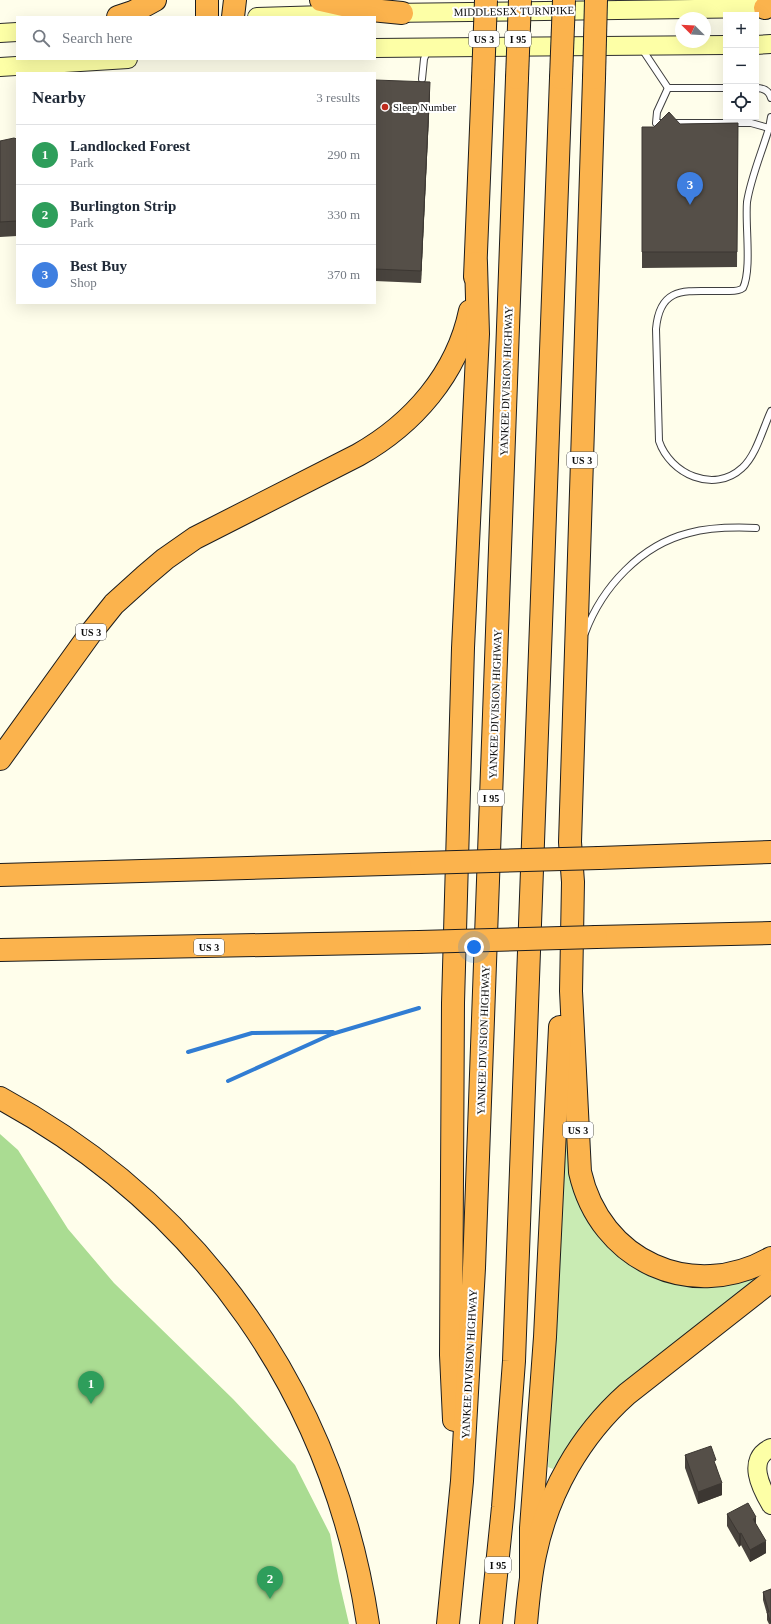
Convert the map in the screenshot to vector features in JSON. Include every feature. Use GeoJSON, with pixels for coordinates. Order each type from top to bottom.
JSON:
{"type":"FeatureCollection","features":[{"type":"Feature","properties":{"kind":"highway"},"geometry":{"type":"LineString","coordinates":[[121,16],[133,12],[155,0]]}},
{"type":"Feature","properties":{"kind":"highway"},"geometry":{"type":"LineString","coordinates":[[207,0],[207,16]]}},
{"type":"Feature","properties":{"kind":"highway"},"geometry":{"type":"LineString","coordinates":[[233,16],[235,0]]}},
{"type":"Feature","properties":{"kind":"highway"},"geometry":{"type":"LineString","coordinates":[[322,0],[361,9],[402,13]]}},
{"type":"Feature","properties":{"kind":"highway","name":"US 3"},"geometry":{"type":"LineString","coordinates":[[0,759],[90,634],[114,604],[145,576],[174,552],[195,538],[372,448],[394,432],[414,413],[431,394],[444,375],[461,342],[472,304],[476,263],[486,0]]}},
{"type":"Feature","properties":{"kind":"highway","name":"YANKEE DIVISION HIGHWAY"},"geometry":{"type":"LineString","coordinates":[[448,1624],[459,1518],[469,1375],[476,1229],[520,0]]}},
{"type":"Feature","properties":{"kind":"highway","name":"I 95"},"geometry":{"type":"LineString","coordinates":[[491,1624],[503,1507],[513,1376],[564,0]]}},
{"type":"Feature","properties":{"kind":"highway","name":"US 3"},"geometry":{"type":"LineString","coordinates":[[596,0],[570,842],[572,882],[571,991],[579,1152],[583,1185],[592,1206],[603,1225],[623,1247],[640,1259],[667,1271],[695,1277],[714,1277],[743,1272],[771,1258]]}},
{"type":"Feature","properties":{"kind":"highway"},"geometry":{"type":"LineString","coordinates":[[459,1518],[451,1356],[452,1051],[464,634],[478,334],[476,263]]}},
{"type":"Feature","properties":{"kind":"highway"},"geometry":{"type":"LineString","coordinates":[[526,1624],[531,1577],[531,1528],[542,1389],[548,1283],[565,881],[570,842]]}},
{"type":"Feature","properties":{"kind":"highway"},"geometry":{"type":"LineString","coordinates":[[0,875],[771,852]]}},
{"type":"Feature","properties":{"kind":"highway","name":"US 3"},"geometry":{"type":"LineString","coordinates":[[0,950],[419,942],[771,933]]}},
{"type":"Feature","properties":{"kind":"highway"},"geometry":{"type":"LineString","coordinates":[[0,1098],[79,1148],[140,1196],[192,1247],[251,1321],[295,1396],[326,1463],[350,1535],[362,1586],[368,1624]]}},
{"type":"Feature","properties":{"kind":"highway"},"geometry":{"type":"LineString","coordinates":[[531,1577],[543,1526],[558,1484],[582,1445],[599,1422],[632,1390],[771,1281]]}},
{"type":"Feature","properties":{"kind":"main road","name":"MIDDLESEX TURNPIKE"},"geometry":{"type":"LineString","coordinates":[[292,16],[769,6]]}},
{"type":"Feature","properties":{"kind":"main road"},"geometry":{"type":"LineString","coordinates":[[0,32],[16,32]]}},
{"type":"Feature","properties":{"kind":"main road"},"geometry":{"type":"LineString","coordinates":[[759,45],[771,44]]}},
{"type":"Feature","properties":{"kind":"main road"},"geometry":{"type":"LineString","coordinates":[[376,48],[723,45]]}},
{"type":"Feature","properties":{"kind":"main road"},"geometry":{"type":"LineString","coordinates":[[0,67],[112,60]]}},
{"type":"Feature","properties":{"kind":"main road"},"geometry":{"type":"LineString","coordinates":[[765,1452],[756,1465],[757,1474],[771,1506]]}},
{"type":"Feature","properties":{"kind":"lane"},"geometry":{"type":"LineString","coordinates":[[640,46],[668,88]]}},
{"type":"Feature","properties":{"kind":"lane"},"geometry":{"type":"LineString","coordinates":[[422,79],[424,59],[429,48]]}},
{"type":"Feature","properties":{"kind":"lane"},"geometry":{"type":"LineString","coordinates":[[668,88],[723,88]]}},
{"type":"Feature","properties":{"kind":"lane"},"geometry":{"type":"LineString","coordinates":[[668,88],[657,112],[656,123],[752,123],[770,129]]}},
{"type":"Feature","properties":{"kind":"lane"},"geometry":{"type":"LineString","coordinates":[[759,89],[768,92],[771,98]]}},
{"type":"Feature","properties":{"kind":"lane"},"geometry":{"type":"LineString","coordinates":[[771,117],[770,129],[748,202],[746,275],[742,288],[733,291],[679,292],[669,297],[658,314],[656,329],[659,441],[669,460],[687,474],[697,478],[708,479],[726,477],[742,469],[749,459],[771,410]]}},
{"type":"Feature","properties":{"kind":"lane"},"geometry":{"type":"LineString","coordinates":[[576,673],[580,650],[593,615],[610,588],[632,564],[650,550],[680,535],[708,529],[756,528]]}},
{"type":"Feature","properties":{"kind":"lane"},"geometry":{"type":"LineString","coordinates":[[693,855],[748,846]]}},
{"type":"Feature","properties":{"kind":"green space"},"geometry":{"type":"Polygon","coordinates":[[[567,1126],[571,1157],[632,1263],[771,1270],[643,1368],[604,1402],[583,1425],[553,1469],[548,1467],[567,1126]]]}},
{"type":"Feature","properties":{"kind":"green space"},"geometry":{"type":"Polygon","coordinates":[[[0,1134],[18,1150],[68,1229],[114,1283],[233,1399],[295,1465],[330,1534],[349,1624],[0,1624],[0,1134]]]}},
{"type":"Feature","properties":{"kind":"building"},"geometry":{"type":"Polygon","coordinates":[[[376,80],[430,82],[421,271],[376,269],[376,80]]]}},
{"type":"Feature","properties":{"kind":"building"},"geometry":{"type":"Polygon","coordinates":[[[669,112],[680,124],[738,123],[737,252],[642,252],[642,127],[654,127],[669,112]]]}},
{"type":"Feature","properties":{"kind":"building"},"geometry":{"type":"Polygon","coordinates":[[[16,139],[16,221],[0,222],[0,141],[16,139]]]}},
{"type":"Feature","properties":{"kind":"building"},"geometry":{"type":"Polygon","coordinates":[[[711,1446],[716,1460],[714,1461],[722,1483],[698,1492],[685,1455],[711,1446]]]}},
{"type":"Feature","properties":{"kind":"building"},"geometry":{"type":"Polygon","coordinates":[[[748,1503],[756,1517],[753,1519],[766,1541],[750,1550],[741,1533],[739,1534],[727,1514],[748,1503]]]}},
{"type":"Feature","properties":{"kind":"building"},"geometry":{"type":"Polygon","coordinates":[[[771,1589],[771,1623],[763,1592],[771,1589]]]}},
{"type":"Feature","properties":{"kind":"waterway"},"geometry":{"type":"LineString","coordinates":[[228,1081],[332,1034],[419,1008]]}},
{"type":"Feature","properties":{"kind":"waterway"},"geometry":{"type":"LineString","coordinates":[[188,1052],[252,1033],[333,1032]]}},
{"type":"Feature","properties":{"kind":"place","name":"Sleep Number"},"geometry":{"type":"Point","coordinates":[385,107]}},
{"type":"Feature","properties":{"kind":"place","name":"Best Buy"},"geometry":{"type":"Point","coordinates":[690,205]}},
{"type":"Feature","properties":{"kind":"place","name":"Landlocked Forest"},"geometry":{"type":"Point","coordinates":[91,1404]}},
{"type":"Feature","properties":{"kind":"place","name":"Burlington Strip"},"geometry":{"type":"Point","coordinates":[270,1599]}}]}
